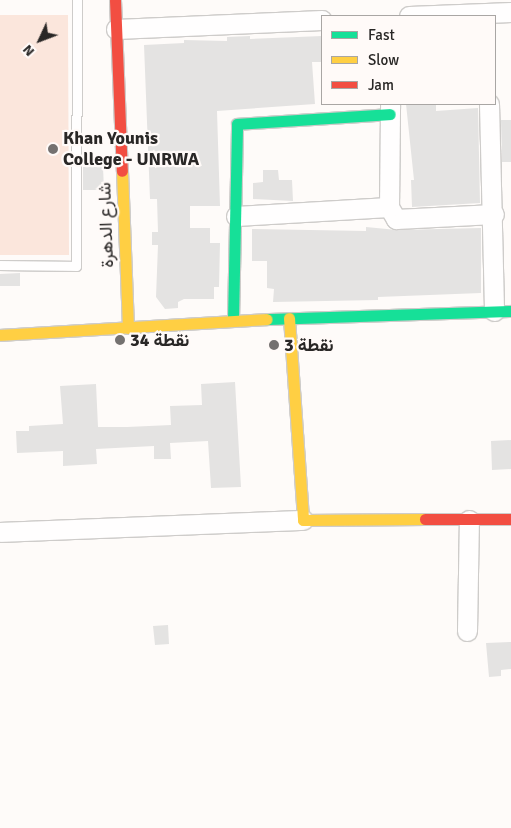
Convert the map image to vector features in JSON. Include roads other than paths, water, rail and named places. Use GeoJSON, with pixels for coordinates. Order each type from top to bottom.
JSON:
{"type":"FeatureCollection","features":[{"type":"Feature","properties":{"kind":"street","name":"شارع الدهرة"},"geometry":{"type":"LineString","coordinates":[[115,0],[128,328]]}},
{"type":"Feature","properties":{"kind":"street"},"geometry":{"type":"LineString","coordinates":[[422,15],[484,10],[511,12]]}},
{"type":"Feature","properties":{"kind":"street"},"geometry":{"type":"LineString","coordinates":[[116,29],[321,20]]}},
{"type":"Feature","properties":{"kind":"street"},"geometry":{"type":"LineString","coordinates":[[0,335],[233,320],[503,311],[500,210],[489,105]]}},
{"type":"Feature","properties":{"kind":"street"},"geometry":{"type":"LineString","coordinates":[[233,320],[237,124],[390,109],[389,207],[396,219],[500,210]]}},
{"type":"Feature","properties":{"kind":"street"},"geometry":{"type":"LineString","coordinates":[[236,216],[389,207]]}},
{"type":"Feature","properties":{"kind":"street"},"geometry":{"type":"LineString","coordinates":[[290,318],[303,520]]}},
{"type":"Feature","properties":{"kind":"street"},"geometry":{"type":"LineString","coordinates":[[0,532],[303,520],[511,519]]}},
{"type":"Feature","properties":{"kind":"street"},"geometry":{"type":"LineString","coordinates":[[466,630],[469,520]]}},
{"type":"Feature","properties":{"kind":"lane"},"geometry":{"type":"LineString","coordinates":[[0,265],[76,266],[77,0]]}},
{"type":"Feature","properties":{"kind":"place","name":"Khan Younis College - UNRWA"},"geometry":{"type":"Point","coordinates":[53,149]}},
{"type":"Feature","properties":{"kind":"place","name":"نقطة 34"},"geometry":{"type":"Point","coordinates":[120,340]}},
{"type":"Feature","properties":{"kind":"place","name":"نقطة 3"},"geometry":{"type":"Point","coordinates":[274,345]}}]}
